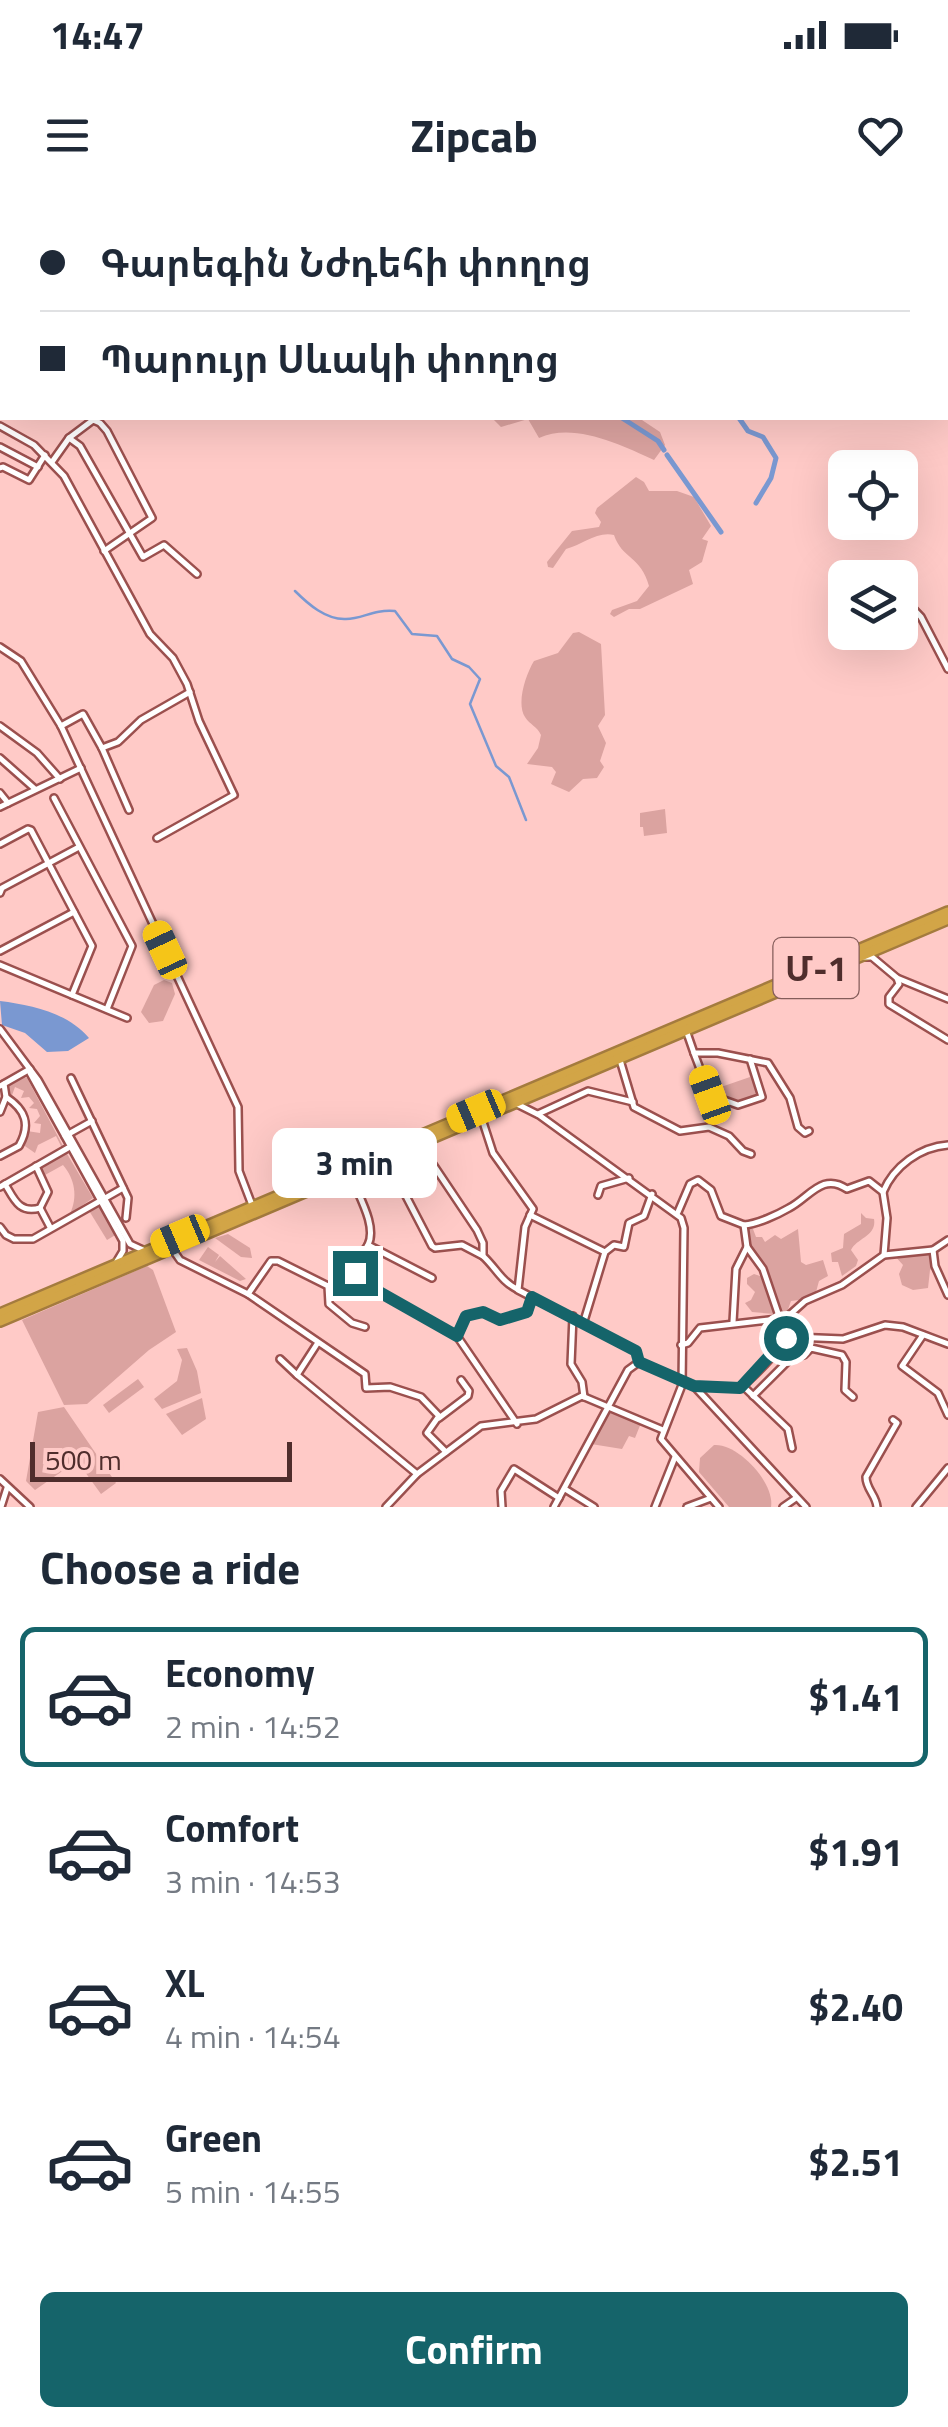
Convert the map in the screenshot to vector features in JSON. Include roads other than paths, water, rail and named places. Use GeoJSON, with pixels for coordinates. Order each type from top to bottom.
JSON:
{"type":"FeatureCollection","features":[{"type":"Feature","properties":{"kind":"highway","name":"Մ-1"},"geometry":{"type":"LineString","coordinates":[[0,1318],[144,1250],[181,1239],[948,916]]}},
{"type":"Feature","properties":{"kind":"highway","name":"Մ-1"},"geometry":{"type":"LineString","coordinates":[[115,1265],[171,1247],[252,1205],[419,1142],[948,916]]}},
{"type":"Feature","properties":{"kind":"street"},"geometry":{"type":"LineString","coordinates":[[52,462],[69,438],[93,420],[107,431],[152,518],[104,551]]}},
{"type":"Feature","properties":{"kind":"street"},"geometry":{"type":"LineString","coordinates":[[0,426],[45,455],[64,476],[150,634],[174,658],[198,721],[234,795],[157,838]]}},
{"type":"Feature","properties":{"kind":"street"},"geometry":{"type":"LineString","coordinates":[[69,438],[80,446],[143,556],[164,546],[198,574]]}},
{"type":"Feature","properties":{"kind":"street"},"geometry":{"type":"LineString","coordinates":[[0,447],[38,468]]}},
{"type":"Feature","properties":{"kind":"street"},"geometry":{"type":"LineString","coordinates":[[0,468],[3,466],[28,480],[45,455]]}},
{"type":"Feature","properties":{"kind":"street"},"geometry":{"type":"LineString","coordinates":[[918,613],[948,669]]}},
{"type":"Feature","properties":{"kind":"street"},"geometry":{"type":"LineString","coordinates":[[0,647],[22,661],[62,726],[238,1108],[240,1180],[252,1205]]}},
{"type":"Feature","properties":{"kind":"street"},"geometry":{"type":"LineString","coordinates":[[102,748],[118,742],[141,720],[190,692]]}},
{"type":"Feature","properties":{"kind":"street"},"geometry":{"type":"LineString","coordinates":[[62,726],[82,714],[130,810]]}},
{"type":"Feature","properties":{"kind":"street"},"geometry":{"type":"LineString","coordinates":[[0,726],[36,753],[60,779]]}},
{"type":"Feature","properties":{"kind":"street"},"geometry":{"type":"LineString","coordinates":[[0,758],[36,790]]}},
{"type":"Feature","properties":{"kind":"street"},"geometry":{"type":"LineString","coordinates":[[0,807],[81,768]]}},
{"type":"Feature","properties":{"kind":"street"},"geometry":{"type":"LineString","coordinates":[[0,794],[8,803]]}},
{"type":"Feature","properties":{"kind":"street"},"geometry":{"type":"LineString","coordinates":[[54,798],[132,946],[107,1009]]}},
{"type":"Feature","properties":{"kind":"street"},"geometry":{"type":"LineString","coordinates":[[0,844],[28,829],[92,946],[72,994]]}},
{"type":"Feature","properties":{"kind":"street"},"geometry":{"type":"LineString","coordinates":[[0,893],[2,888],[79,846]]}},
{"type":"Feature","properties":{"kind":"street"},"geometry":{"type":"LineString","coordinates":[[0,951],[74,912]]}},
{"type":"Feature","properties":{"kind":"street"},"geometry":{"type":"LineString","coordinates":[[860,956],[872,957],[897,978],[948,999]]}},
{"type":"Feature","properties":{"kind":"street"},"geometry":{"type":"LineString","coordinates":[[0,965],[127,1018]]}},
{"type":"Feature","properties":{"kind":"street"},"geometry":{"type":"LineString","coordinates":[[897,978],[899,984],[890,994],[890,1004],[948,1040]]}},
{"type":"Feature","properties":{"kind":"street"},"geometry":{"type":"LineString","coordinates":[[686,1028],[710,1095],[738,1105],[762,1097],[750,1059]]}},
{"type":"Feature","properties":{"kind":"street"},"geometry":{"type":"LineString","coordinates":[[0,1029],[29,1068],[130,1244],[144,1250]]}},
{"type":"Feature","properties":{"kind":"street"},"geometry":{"type":"LineString","coordinates":[[694,1053],[718,1053],[768,1063],[790,1098],[798,1127],[805,1133],[809,1131]]}},
{"type":"Feature","properties":{"kind":"street"},"geometry":{"type":"LineString","coordinates":[[619,1058],[634,1107],[680,1131],[703,1126],[720,1130],[751,1154]]}},
{"type":"Feature","properties":{"kind":"street"},"geometry":{"type":"LineString","coordinates":[[0,1156],[19,1146],[26,1127],[20,1108],[6,1097],[2,1085],[29,1068]]}},
{"type":"Feature","properties":{"kind":"street"},"geometry":{"type":"LineString","coordinates":[[71,1078],[128,1198],[126,1218]]}},
{"type":"Feature","properties":{"kind":"street"},"geometry":{"type":"LineString","coordinates":[[538,1114],[588,1091],[635,1102]]}},
{"type":"Feature","properties":{"kind":"street"},"geometry":{"type":"LineString","coordinates":[[537,1092],[534,1102],[538,1114]]}},
{"type":"Feature","properties":{"kind":"street"},"geometry":{"type":"LineString","coordinates":[[0,1112],[6,1097]]}},
{"type":"Feature","properties":{"kind":"street"},"geometry":{"type":"LineString","coordinates":[[514,1102],[538,1114],[678,1212],[684,1228],[682,1385],[662,1443],[719,1507]]}},
{"type":"Feature","properties":{"kind":"street"},"geometry":{"type":"LineString","coordinates":[[481,1116],[493,1153],[530,1204],[518,1290]]}},
{"type":"Feature","properties":{"kind":"street"},"geometry":{"type":"LineString","coordinates":[[65,1136],[92,1120]]}},
{"type":"Feature","properties":{"kind":"street"},"geometry":{"type":"LineString","coordinates":[[65,1136],[68,1148],[103,1199],[124,1244],[115,1265]]}},
{"type":"Feature","properties":{"kind":"street"},"geometry":{"type":"LineString","coordinates":[[419,1142],[476,1230],[483,1243],[482,1256]]}},
{"type":"Feature","properties":{"kind":"street"},"geometry":{"type":"LineString","coordinates":[[884,1255],[886,1183],[909,1158],[948,1145]]}},
{"type":"Feature","properties":{"kind":"street"},"geometry":{"type":"LineString","coordinates":[[40,1208],[28,1210],[18,1205],[3,1186],[68,1148]]}},
{"type":"Feature","properties":{"kind":"street"},"geometry":{"type":"LineString","coordinates":[[36,1166],[48,1192],[40,1208]]}},
{"type":"Feature","properties":{"kind":"street"},"geometry":{"type":"LineString","coordinates":[[349,1171],[366,1213],[370,1235],[368,1245],[355,1260],[358,1280],[457,1336],[517,1424]]}},
{"type":"Feature","properties":{"kind":"street"},"geometry":{"type":"LineString","coordinates":[[394,1173],[432,1246],[462,1245],[482,1256],[496,1268],[502,1282],[636,1351],[639,1362]]}},
{"type":"Feature","properties":{"kind":"street"},"geometry":{"type":"LineString","coordinates":[[598,1195],[601,1186],[629,1178]]}},
{"type":"Feature","properties":{"kind":"street"},"geometry":{"type":"LineString","coordinates":[[678,1212],[690,1184],[698,1180],[711,1190],[721,1216],[744,1225],[758,1224],[769,1214],[795,1206],[826,1184],[840,1184],[847,1189],[869,1181],[883,1192]]}},
{"type":"Feature","properties":{"kind":"street"},"geometry":{"type":"LineString","coordinates":[[0,1227],[6,1235],[33,1239],[124,1188]]}},
{"type":"Feature","properties":{"kind":"street"},"geometry":{"type":"LineString","coordinates":[[584,1322],[605,1252],[614,1244],[624,1247],[629,1223],[644,1216],[652,1194]]}},
{"type":"Feature","properties":{"kind":"street"},"geometry":{"type":"LineString","coordinates":[[40,1208],[50,1227]]}},
{"type":"Feature","properties":{"kind":"street"},"geometry":{"type":"LineString","coordinates":[[530,1216],[605,1252]]}},
{"type":"Feature","properties":{"kind":"street"},"geometry":{"type":"LineString","coordinates":[[694,1386],[743,1386],[783,1342],[788,1327],[760,1264],[747,1247],[744,1225]]}},
{"type":"Feature","properties":{"kind":"street"},"geometry":{"type":"LineString","coordinates":[[680,1345],[688,1343],[700,1328],[783,1319],[805,1302],[842,1286],[884,1255],[932,1250],[948,1240]]}},
{"type":"Feature","properties":{"kind":"street"},"geometry":{"type":"LineString","coordinates":[[368,1245],[432,1278]]}},
{"type":"Feature","properties":{"kind":"street"},"geometry":{"type":"LineString","coordinates":[[171,1247],[180,1260],[248,1294],[364,1374],[366,1388],[390,1387],[420,1397],[439,1418]]}},
{"type":"Feature","properties":{"kind":"street"},"geometry":{"type":"LineString","coordinates":[[733,1322],[736,1269],[747,1247]]}},
{"type":"Feature","properties":{"kind":"street"},"geometry":{"type":"LineString","coordinates":[[932,1250],[948,1295]]}},
{"type":"Feature","properties":{"kind":"street"},"geometry":{"type":"LineString","coordinates":[[248,1294],[271,1261],[328,1286],[336,1287],[355,1273]]}},
{"type":"Feature","properties":{"kind":"street"},"geometry":{"type":"LineString","coordinates":[[328,1286],[329,1304],[365,1327]]}},
{"type":"Feature","properties":{"kind":"street"},"geometry":{"type":"LineString","coordinates":[[457,1336],[466,1316],[483,1312],[500,1320],[527,1312],[532,1297]]}},
{"type":"Feature","properties":{"kind":"street"},"geometry":{"type":"LineString","coordinates":[[573,1316],[571,1364],[582,1382],[584,1397]]}},
{"type":"Feature","properties":{"kind":"street"},"geometry":{"type":"LineString","coordinates":[[783,1342],[794,1338],[843,1339],[885,1325],[948,1344]]}},
{"type":"Feature","properties":{"kind":"street"},"geometry":{"type":"LineString","coordinates":[[923,1334],[902,1366],[938,1393],[948,1415]]}},
{"type":"Feature","properties":{"kind":"street"},"geometry":{"type":"LineString","coordinates":[[297,1374],[317,1344]]}},
{"type":"Feature","properties":{"kind":"street"},"geometry":{"type":"LineString","coordinates":[[752,1396],[791,1358],[804,1355],[811,1348],[842,1355],[846,1362],[844,1390],[853,1396]]}},
{"type":"Feature","properties":{"kind":"street"},"geometry":{"type":"LineString","coordinates":[[280,1359],[417,1474]]}},
{"type":"Feature","properties":{"kind":"street"},"geometry":{"type":"LineString","coordinates":[[639,1362],[694,1386],[806,1507]]}},
{"type":"Feature","properties":{"kind":"street"},"geometry":{"type":"LineString","coordinates":[[554,1507],[628,1370],[639,1362]]}},
{"type":"Feature","properties":{"kind":"street"},"geometry":{"type":"LineString","coordinates":[[446,1452],[427,1430],[468,1396],[461,1380]]}},
{"type":"Feature","properties":{"kind":"street"},"geometry":{"type":"LineString","coordinates":[[743,1386],[788,1429],[792,1448]]}},
{"type":"Feature","properties":{"kind":"street"},"geometry":{"type":"LineString","coordinates":[[386,1507],[417,1474],[481,1426],[536,1419],[584,1397],[664,1430]]}},
{"type":"Feature","properties":{"kind":"street"},"geometry":{"type":"LineString","coordinates":[[877,1507],[866,1476],[894,1428],[893,1420]]}},
{"type":"Feature","properties":{"kind":"street"},"geometry":{"type":"LineString","coordinates":[[655,1507],[675,1457]]}},
{"type":"Feature","properties":{"kind":"street"},"geometry":{"type":"LineString","coordinates":[[916,1507],[948,1468]]}},
{"type":"Feature","properties":{"kind":"street"},"geometry":{"type":"LineString","coordinates":[[502,1507],[501,1492],[514,1470],[559,1498]]}},
{"type":"Feature","properties":{"kind":"street"},"geometry":{"type":"LineString","coordinates":[[0,1479],[30,1507]]}},
{"type":"Feature","properties":{"kind":"street"},"geometry":{"type":"LineString","coordinates":[[0,1507],[7,1488]]}},
{"type":"Feature","properties":{"kind":"street"},"geometry":{"type":"LineString","coordinates":[[565,1489],[594,1507]]}},
{"type":"Feature","properties":{"kind":"street"},"geometry":{"type":"LineString","coordinates":[[688,1507],[705,1505],[710,1498]]}},
{"type":"Feature","properties":{"kind":"street"},"geometry":{"type":"LineString","coordinates":[[782,1507],[796,1498]]}},
{"type":"Feature","properties":{"kind":"water"},"geometry":{"type":"Polygon","coordinates":[[[0,1001],[60,1016],[89,1038],[68,1051],[47,1052],[25,1033],[2,1025],[0,1001]]]}},
{"type":"Feature","properties":{"kind":"waterway"},"geometry":{"type":"LineString","coordinates":[[625,420],[658,441],[664,450]]}},
{"type":"Feature","properties":{"kind":"waterway"},"geometry":{"type":"LineString","coordinates":[[740,420],[748,431],[763,437],[776,458],[771,478],[756,503]]}},
{"type":"Feature","properties":{"kind":"waterway"},"geometry":{"type":"LineString","coordinates":[[667,455],[721,532]]}},
{"type":"Feature","properties":{"kind":"waterway"},"geometry":{"type":"LineString","coordinates":[[295,591],[318,610],[339,619],[395,611],[412,634],[437,636],[452,659],[469,667],[480,679],[470,704],[496,766],[509,777],[526,820]]}}]}
